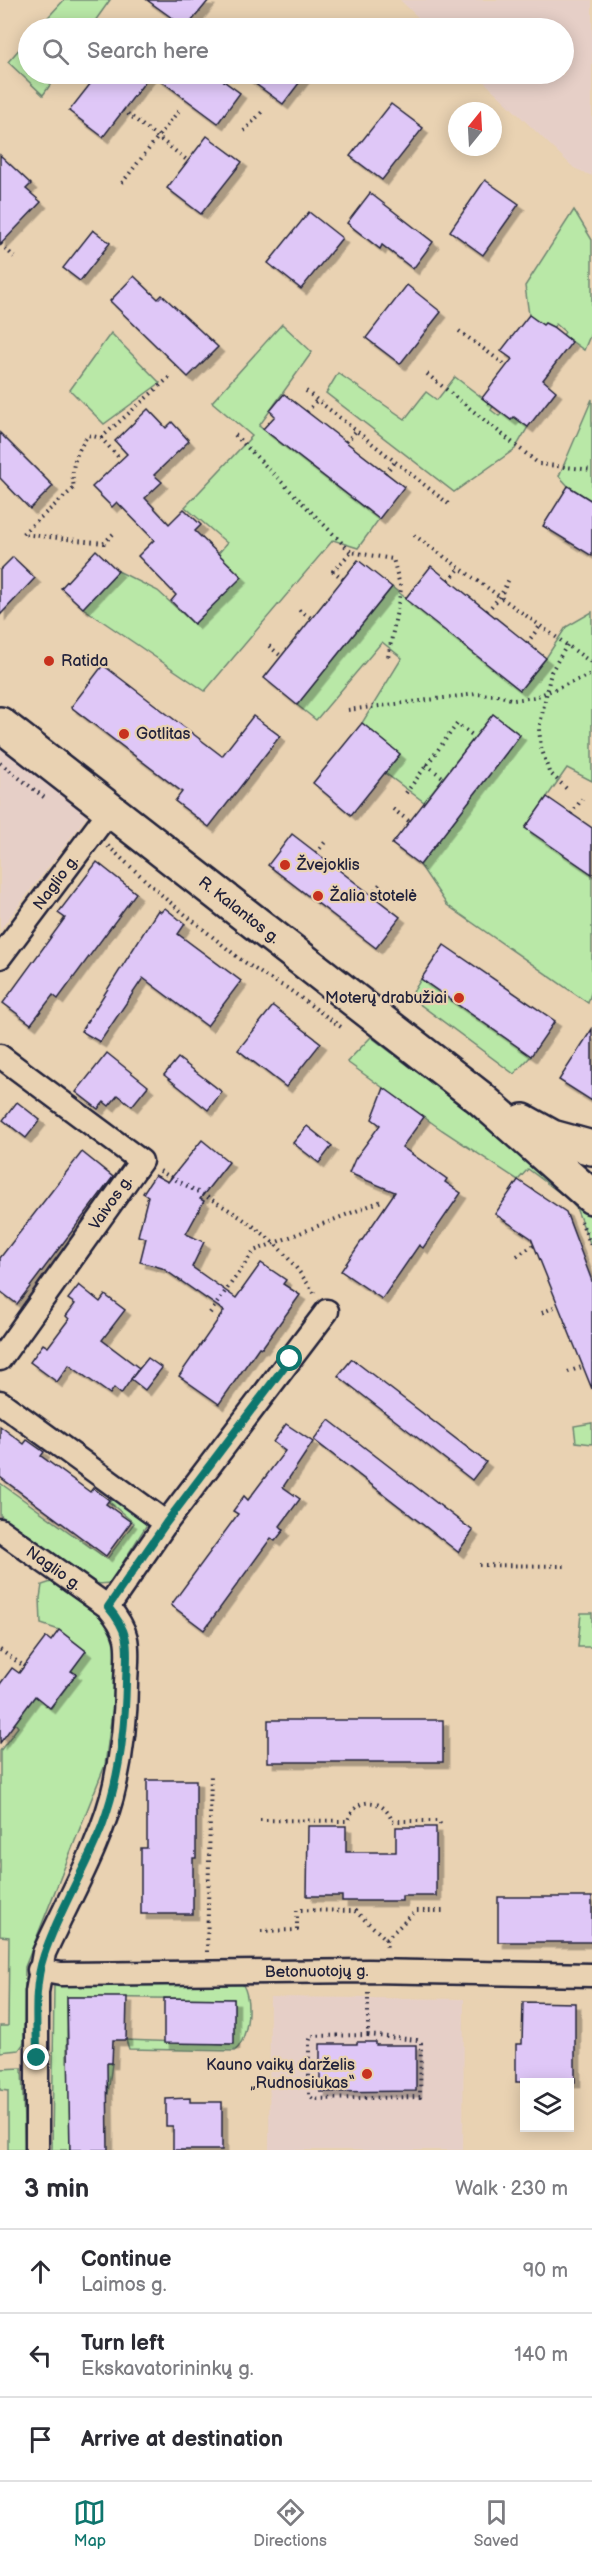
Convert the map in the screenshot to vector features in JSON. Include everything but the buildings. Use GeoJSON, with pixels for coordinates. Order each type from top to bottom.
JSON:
{"type":"FeatureCollection","features":[{"type":"Feature","properties":{"kind":"main road","name":"R. Kalantos g."},"geometry":{"type":"LineString","coordinates":[[0,724],[102,821],[479,1097],[592,1197]]}},
{"type":"Feature","properties":{"kind":"main road","name":"R. Kalantos g."},"geometry":{"type":"LineString","coordinates":[[479,1097],[552,1137],[592,1148]]}},
{"type":"Feature","properties":{"kind":"street","name":"Naglio g."},"geometry":{"type":"LineString","coordinates":[[0,957],[102,821]]}},
{"type":"Feature","properties":{"kind":"street","name":"Vaivos g."},"geometry":{"type":"LineString","coordinates":[[0,1056],[141,1161],[0,1359]]}},
{"type":"Feature","properties":{"kind":"street"},"geometry":{"type":"LineString","coordinates":[[37,2150],[39,1971],[44,1953],[102,1826],[115,1785],[126,1711],[127,1639],[122,1623],[108,1607],[166,1523],[327,1311]]}},
{"type":"Feature","properties":{"kind":"street"},"geometry":{"type":"LineString","coordinates":[[0,1402],[166,1523]]}},
{"type":"Feature","properties":{"kind":"street","name":"Naglio g."},"geometry":{"type":"LineString","coordinates":[[0,1530],[108,1607]]}},
{"type":"Feature","properties":{"kind":"street","name":"Betonuotojų g."},"geometry":{"type":"LineString","coordinates":[[39,1971],[61,1974],[368,1971],[592,1975]]}},
{"type":"Feature","properties":{"kind":"path"},"geometry":{"type":"LineString","coordinates":[[122,183],[180,109]]}},
{"type":"Feature","properties":{"kind":"path"},"geometry":{"type":"LineString","coordinates":[[123,110],[188,161]]}},
{"type":"Feature","properties":{"kind":"path"},"geometry":{"type":"LineString","coordinates":[[244,131],[262,112]]}},
{"type":"Feature","properties":{"kind":"path"},"geometry":{"type":"LineString","coordinates":[[1,244],[14,257]]}},
{"type":"Feature","properties":{"kind":"path"},"geometry":{"type":"LineString","coordinates":[[459,331],[507,366]]}},
{"type":"Feature","properties":{"kind":"path"},"geometry":{"type":"LineString","coordinates":[[427,374],[540,464],[592,470]]}},
{"type":"Feature","properties":{"kind":"path"},"geometry":{"type":"LineString","coordinates":[[101,438],[172,375]]}},
{"type":"Feature","properties":{"kind":"path"},"geometry":{"type":"LineString","coordinates":[[306,391],[451,506]]}},
{"type":"Feature","properties":{"kind":"path"},"geometry":{"type":"LineString","coordinates":[[307,412],[317,400]]}},
{"type":"Feature","properties":{"kind":"path"},"geometry":{"type":"LineString","coordinates":[[346,442],[356,431]]}},
{"type":"Feature","properties":{"kind":"path"},"geometry":{"type":"LineString","coordinates":[[113,534],[104,543],[22,534],[74,488],[72,475],[75,456],[88,435],[101,438],[121,460]]}},
{"type":"Feature","properties":{"kind":"path"},"geometry":{"type":"LineString","coordinates":[[235,435],[351,552],[393,559],[401,589],[388,658]]}},
{"type":"Feature","properties":{"kind":"path"},"geometry":{"type":"LineString","coordinates":[[386,472],[395,462]]}},
{"type":"Feature","properties":{"kind":"path"},"geometry":{"type":"LineString","coordinates":[[414,535],[592,663]]}},
{"type":"Feature","properties":{"kind":"path"},"geometry":{"type":"LineString","coordinates":[[343,579],[333,571],[351,552]]}},
{"type":"Feature","properties":{"kind":"path"},"geometry":{"type":"LineString","coordinates":[[449,580],[460,568]]}},
{"type":"Feature","properties":{"kind":"path"},"geometry":{"type":"LineString","coordinates":[[487,611],[500,597],[509,579]]}},
{"type":"Feature","properties":{"kind":"path"},"geometry":{"type":"LineString","coordinates":[[300,610],[311,618]]}},
{"type":"Feature","properties":{"kind":"path"},"geometry":{"type":"LineString","coordinates":[[527,643],[540,626]]}},
{"type":"Feature","properties":{"kind":"path"},"geometry":{"type":"LineString","coordinates":[[567,645],[551,672],[539,729],[541,747],[549,772],[569,791]]}},
{"type":"Feature","properties":{"kind":"path"},"geometry":{"type":"LineString","coordinates":[[269,646],[281,656]]}},
{"type":"Feature","properties":{"kind":"path"},"geometry":{"type":"LineString","coordinates":[[348,710],[476,694],[497,695],[514,700],[547,693],[592,674]]}},
{"type":"Feature","properties":{"kind":"path"},"geometry":{"type":"LineString","coordinates":[[406,793],[457,724],[475,737]]}},
{"type":"Feature","properties":{"kind":"path"},"geometry":{"type":"LineString","coordinates":[[0,763],[46,798]]}},
{"type":"Feature","properties":{"kind":"path"},"geometry":{"type":"LineString","coordinates":[[426,765],[444,778]]}},
{"type":"Feature","properties":{"kind":"path"},"geometry":{"type":"LineString","coordinates":[[571,814],[582,799]]}},
{"type":"Feature","properties":{"kind":"path"},"geometry":{"type":"LineString","coordinates":[[393,809],[410,822]]}},
{"type":"Feature","properties":{"kind":"path"},"geometry":{"type":"LineString","coordinates":[[102,821],[165,898],[240,958],[287,988],[350,1034]]}},
{"type":"Feature","properties":{"kind":"path"},"geometry":{"type":"LineString","coordinates":[[316,853],[326,841]]}},
{"type":"Feature","properties":{"kind":"path"},"geometry":{"type":"LineString","coordinates":[[371,895],[381,883]]}},
{"type":"Feature","properties":{"kind":"path"},"geometry":{"type":"LineString","coordinates":[[141,1161],[213,1201],[272,1242],[295,1264],[327,1311]]}},
{"type":"Feature","properties":{"kind":"path"},"geometry":{"type":"LineString","coordinates":[[210,1313],[254,1251],[272,1242],[384,1200]]}},
{"type":"Feature","properties":{"kind":"path"},"geometry":{"type":"LineString","coordinates":[[517,1256],[534,1245]]}},
{"type":"Feature","properties":{"kind":"path"},"geometry":{"type":"LineString","coordinates":[[542,1313],[558,1305]]}},
{"type":"Feature","properties":{"kind":"path"},"geometry":{"type":"LineString","coordinates":[[568,1372],[582,1367]]}},
{"type":"Feature","properties":{"kind":"path"},"geometry":{"type":"LineString","coordinates":[[479,1565],[567,1566]]}},
{"type":"Feature","properties":{"kind":"path"},"geometry":{"type":"LineString","coordinates":[[0,1650],[24,1666]]}},
{"type":"Feature","properties":{"kind":"path"},"geometry":{"type":"LineString","coordinates":[[207,1954],[211,1773]]}},
{"type":"Feature","properties":{"kind":"path"},"geometry":{"type":"LineString","coordinates":[[260,1820],[348,1821],[354,1808],[366,1802],[373,1802],[386,1809],[392,1821],[438,1821],[443,1828]]}},
{"type":"Feature","properties":{"kind":"path"},"geometry":{"type":"LineString","coordinates":[[261,1931],[297,1930],[297,1910],[355,1911],[387,1939]]}},
{"type":"Feature","properties":{"kind":"path"},"geometry":{"type":"LineString","coordinates":[[387,1954],[387,1939],[416,1911],[443,1911]]}},
{"type":"Feature","properties":{"kind":"path"},"geometry":{"type":"LineString","coordinates":[[368,1971],[368,2035]]}},
{"type":"Feature","properties":{"kind":"path"},"geometry":{"type":"LineString","coordinates":[[368,2035],[417,2040],[421,2043],[420,2097],[313,2098],[309,2096],[311,2036],[368,2035]]}},
{"type":"Feature","properties":{"kind":"shaded area"},"geometry":{"type":"Polygon","coordinates":[[[400,0],[592,0],[592,176],[574,168],[486,84],[574,84],[574,18],[419,18],[400,0]]]}},
{"type":"Feature","properties":{"kind":"shaded area"},"geometry":{"type":"Polygon","coordinates":[[[0,746],[89,814],[0,930],[0,746]]]}},
{"type":"Feature","properties":{"kind":"shaded area","name":"Kauno vaikų darželis „Rudnosiukas“"},"geometry":{"type":"Polygon","coordinates":[[[270,1997],[464,1999],[463,2150],[269,2150],[270,1997]]]}},
{"type":"Feature","properties":{"kind":"green space"},"geometry":{"type":"Polygon","coordinates":[[[64,0],[110,0],[97,18],[47,18],[64,0]]]}},
{"type":"Feature","properties":{"kind":"green space"},"geometry":{"type":"Polygon","coordinates":[[[18,50],[18,71],[8,62],[18,50]]]}},
{"type":"Feature","properties":{"kind":"green space"},"geometry":{"type":"Polygon","coordinates":[[[31,84],[51,84],[43,95],[31,84]]]}},
{"type":"Feature","properties":{"kind":"green space"},"geometry":{"type":"Polygon","coordinates":[[[574,210],[592,240],[592,331],[584,350],[563,335],[565,332],[556,324],[552,329],[529,315],[525,286],[574,210]]]}},
{"type":"Feature","properties":{"kind":"green space"},"geometry":{"type":"Polygon","coordinates":[[[282,324],[312,352],[259,426],[379,519],[358,548],[333,540],[205,691],[83,608],[118,571],[158,591],[194,624],[241,577],[218,554],[227,543],[185,507],[252,436],[212,402],[282,324]]]}},
{"type":"Feature","properties":{"kind":"green space"},"geometry":{"type":"Polygon","coordinates":[[[111,333],[160,383],[104,424],[70,390],[111,333]]]}},
{"type":"Feature","properties":{"kind":"green space"},"geometry":{"type":"Polygon","coordinates":[[[338,373],[405,419],[426,392],[437,400],[455,377],[493,406],[491,410],[499,416],[502,413],[511,420],[514,417],[528,427],[515,449],[454,492],[326,393],[338,373]]]}},
{"type":"Feature","properties":{"kind":"green space"},"geometry":{"type":"Polygon","coordinates":[[[592,399],[592,501],[568,486],[559,476],[592,399]]]}},
{"type":"Feature","properties":{"kind":"green space"},"geometry":{"type":"Polygon","coordinates":[[[392,587],[520,690],[546,658],[566,627],[592,612],[592,781],[567,768],[526,827],[592,874],[592,990],[588,1003],[447,905],[420,865],[520,735],[493,714],[424,802],[385,773],[400,754],[362,723],[402,658],[382,642],[316,720],[297,705],[392,587]]]}},
{"type":"Feature","properties":{"kind":"green space"},"geometry":{"type":"Polygon","coordinates":[[[421,979],[531,1056],[514,1074],[410,997],[421,979]]]}},
{"type":"Feature","properties":{"kind":"green space"},"geometry":{"type":"Polygon","coordinates":[[[371,1037],[563,1184],[592,1216],[592,1248],[576,1208],[568,1199],[528,1169],[518,1180],[442,1130],[347,1062],[371,1037]]]}},
{"type":"Feature","properties":{"kind":"green space"},"geometry":{"type":"Polygon","coordinates":[[[592,1423],[592,1444],[576,1442],[574,1426],[592,1423]]]}},
{"type":"Feature","properties":{"kind":"green space"},"geometry":{"type":"Polygon","coordinates":[[[0,1483],[107,1559],[134,1523],[109,1502],[114,1494],[148,1523],[110,1583],[98,1584],[0,1515],[0,1483]]]}},
{"type":"Feature","properties":{"kind":"green space"},"geometry":{"type":"Polygon","coordinates":[[[51,1582],[104,1619],[115,1634],[119,1661],[105,1765],[25,1967],[24,2043],[19,2050],[0,2052],[0,2026],[8,2026],[9,1937],[0,1936],[0,1751],[18,1727],[15,1723],[35,1696],[51,1708],[76,1674],[71,1671],[86,1651],[59,1630],[41,1624],[42,1585],[51,1582]]]}},
{"type":"Feature","properties":{"kind":"green space"},"geometry":{"type":"Polygon","coordinates":[[[581,1613],[592,1613],[592,1647],[578,1647],[581,1613]]]}},
{"type":"Feature","properties":{"kind":"green space"},"geometry":{"type":"Polygon","coordinates":[[[239,1981],[247,1995],[248,2016],[243,2038],[234,2051],[129,2049],[126,2040],[233,2044],[234,1999],[67,1997],[67,2062],[112,2063],[108,2094],[70,2094],[70,2150],[52,2150],[54,1983],[239,1981]]]}},
{"type":"Feature","properties":{"kind":"green space"},"geometry":{"type":"Polygon","coordinates":[[[22,2068],[25,2150],[8,2150],[8,2091],[0,2090],[0,2069],[22,2068]]]}},
{"type":"Feature","properties":{"kind":"place","name":"Ratida"},"geometry":{"type":"Point","coordinates":[49,661]}},
{"type":"Feature","properties":{"kind":"place","name":"Gotlitas"},"geometry":{"type":"Point","coordinates":[124,734]}},
{"type":"Feature","properties":{"kind":"place","name":"Žvejoklis"},"geometry":{"type":"Point","coordinates":[285,865]}},
{"type":"Feature","properties":{"kind":"place","name":"Žalia stotelė"},"geometry":{"type":"Point","coordinates":[318,896]}},
{"type":"Feature","properties":{"kind":"place","name":"Moterų drabužiai"},"geometry":{"type":"Point","coordinates":[459,998]}},
{"type":"Feature","properties":{"kind":"place","name":"Kauno vaikų darželis „Rudnosiukas“"},"geometry":{"type":"Point","coordinates":[367,2074]}},
{"type":"Feature","properties":{"kind":"route"},"geometry":{"type":"LineString","coordinates":[[37,2058],[37,1992],[44,1953],[102,1826],[115,1785],[126,1711],[127,1639],[122,1623],[108,1607],[166,1523],[290,1359]]}}]}
